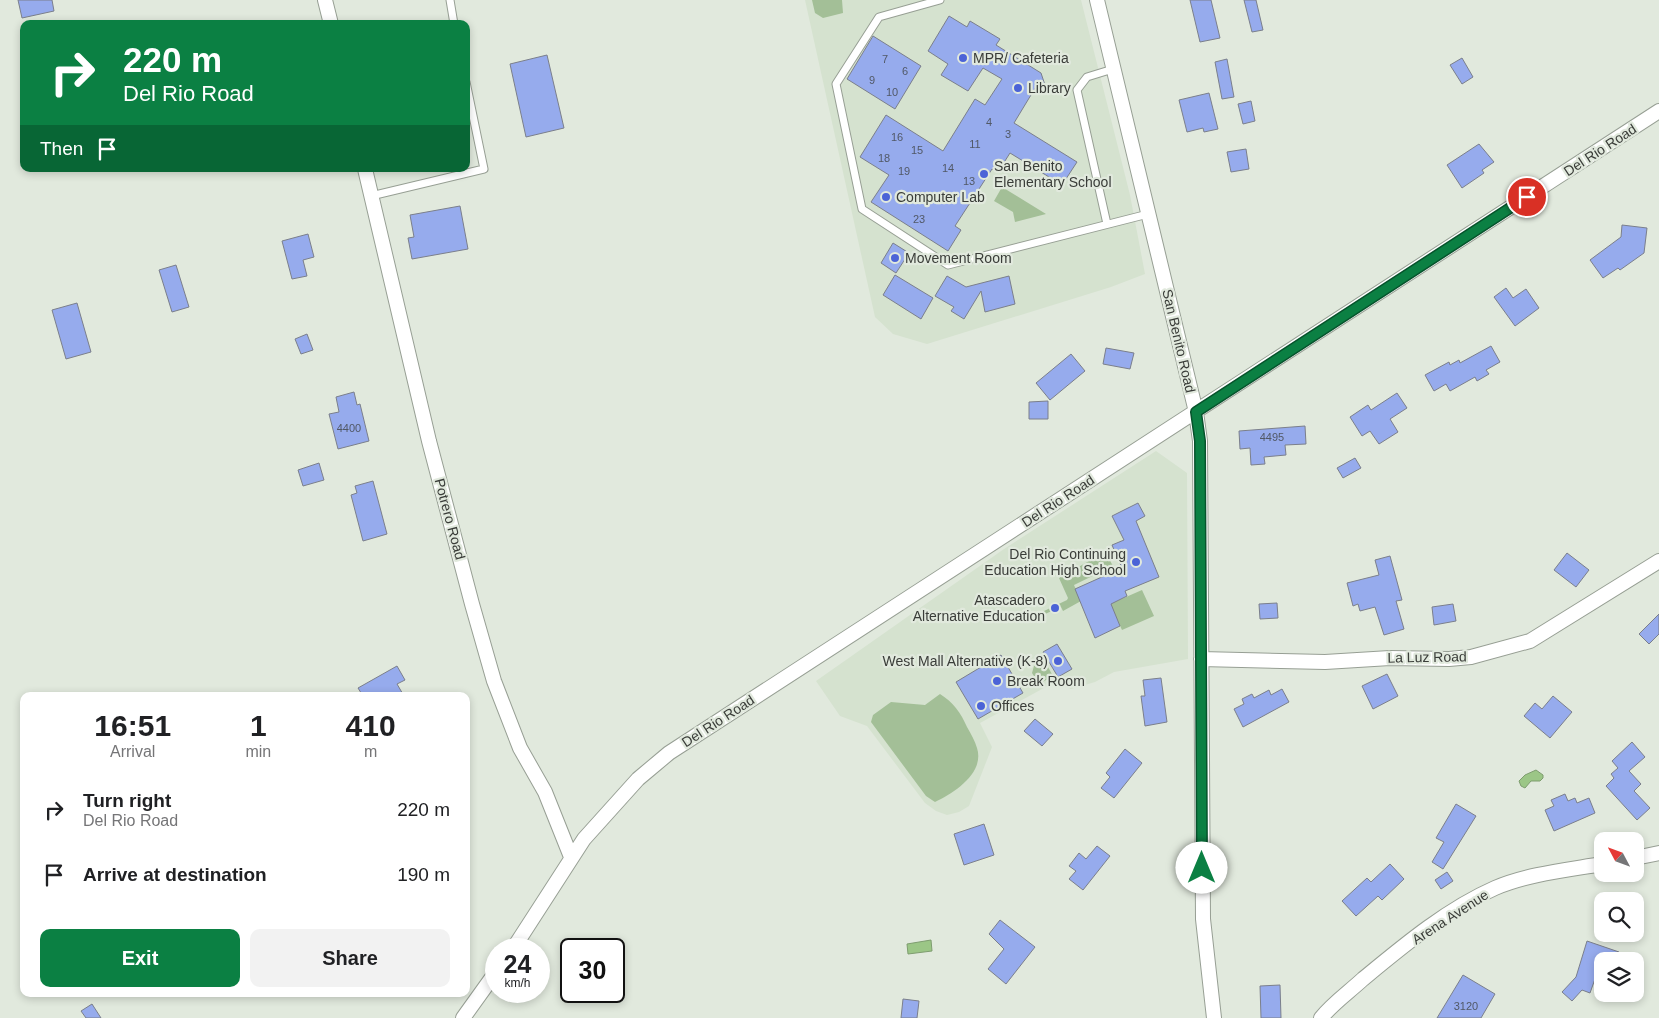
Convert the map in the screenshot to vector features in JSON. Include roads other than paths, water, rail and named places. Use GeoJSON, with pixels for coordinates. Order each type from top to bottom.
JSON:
{"type":"FeatureCollection","features":[{"type":"Feature","properties":{"kind":"street"},"geometry":{"type":"LineString","coordinates":[[325,0],[329,20]]}},
{"type":"Feature","properties":{"kind":"street","name":"San Benito Road"},"geometry":{"type":"LineString","coordinates":[[1097,0],[1196,412],[1200,441],[1202,919],[1214,1018]]}},
{"type":"Feature","properties":{"kind":"street","name":"Del Rio Road"},"geometry":{"type":"LineString","coordinates":[[520,938],[571,857],[621,797],[638,779],[669,753],[1659,111]]}},
{"type":"Feature","properties":{"kind":"street","name":"Potrero Road"},"geometry":{"type":"LineString","coordinates":[[366,172],[429,442],[494,681],[520,748],[545,792],[571,857]]}},
{"type":"Feature","properties":{"kind":"street","name":"La Luz Road"},"geometry":{"type":"LineString","coordinates":[[1201,658],[1325,662],[1390,658],[1449,659],[1471,657],[1530,641],[1659,561]]}},
{"type":"Feature","properties":{"kind":"street"},"geometry":{"type":"LineString","coordinates":[[1644,856],[1659,853]]}},
{"type":"Feature","properties":{"kind":"street","name":"Arena Avenue"},"geometry":{"type":"LineString","coordinates":[[1321,1018],[1333,1004],[1391,956],[1446,916],[1475,899],[1496,888],[1536,876],[1594,865]]}},
{"type":"Feature","properties":{"kind":"street"},"geometry":{"type":"LineString","coordinates":[[463,1018],[485,987]]}},
{"type":"Feature","properties":{"kind":"lane"},"geometry":{"type":"LineString","coordinates":[[450,0],[453,20]]}},
{"type":"Feature","properties":{"kind":"lane"},"geometry":{"type":"LineString","coordinates":[[940,0],[879,17],[836,84],[862,209],[948,265],[1148,214]]}},
{"type":"Feature","properties":{"kind":"lane"},"geometry":{"type":"LineString","coordinates":[[1108,224],[1077,90],[1087,76],[1114,69]]}},
{"type":"Feature","properties":{"kind":"lane"},"geometry":{"type":"LineString","coordinates":[[371,196],[484,169],[470,101]]}},
{"type":"Feature","properties":{"kind":"place","name":"MPR/ Cafeteria"},"geometry":{"type":"Point","coordinates":[963,58]}},
{"type":"Feature","properties":{"kind":"place","name":"Library"},"geometry":{"type":"Point","coordinates":[1018,88]}},
{"type":"Feature","properties":{"kind":"place","name":"San Benito Elementary School"},"geometry":{"type":"Point","coordinates":[984,174]}},
{"type":"Feature","properties":{"kind":"place","name":"Computer Lab"},"geometry":{"type":"Point","coordinates":[886,197]}},
{"type":"Feature","properties":{"kind":"place","name":"Movement Room"},"geometry":{"type":"Point","coordinates":[895,258]}},
{"type":"Feature","properties":{"kind":"place","name":"Del Rio Continuing Education High School"},"geometry":{"type":"Point","coordinates":[1136,562]}},
{"type":"Feature","properties":{"kind":"place","name":"Atascadero Alternative Education"},"geometry":{"type":"Point","coordinates":[1055,608]}},
{"type":"Feature","properties":{"kind":"place","name":"West Mall Alternative (K-8)"},"geometry":{"type":"Point","coordinates":[1058,661]}},
{"type":"Feature","properties":{"kind":"place","name":"Break Room"},"geometry":{"type":"Point","coordinates":[997,681]}},
{"type":"Feature","properties":{"kind":"place","name":"Offices"},"geometry":{"type":"Point","coordinates":[981,706]}}]}
